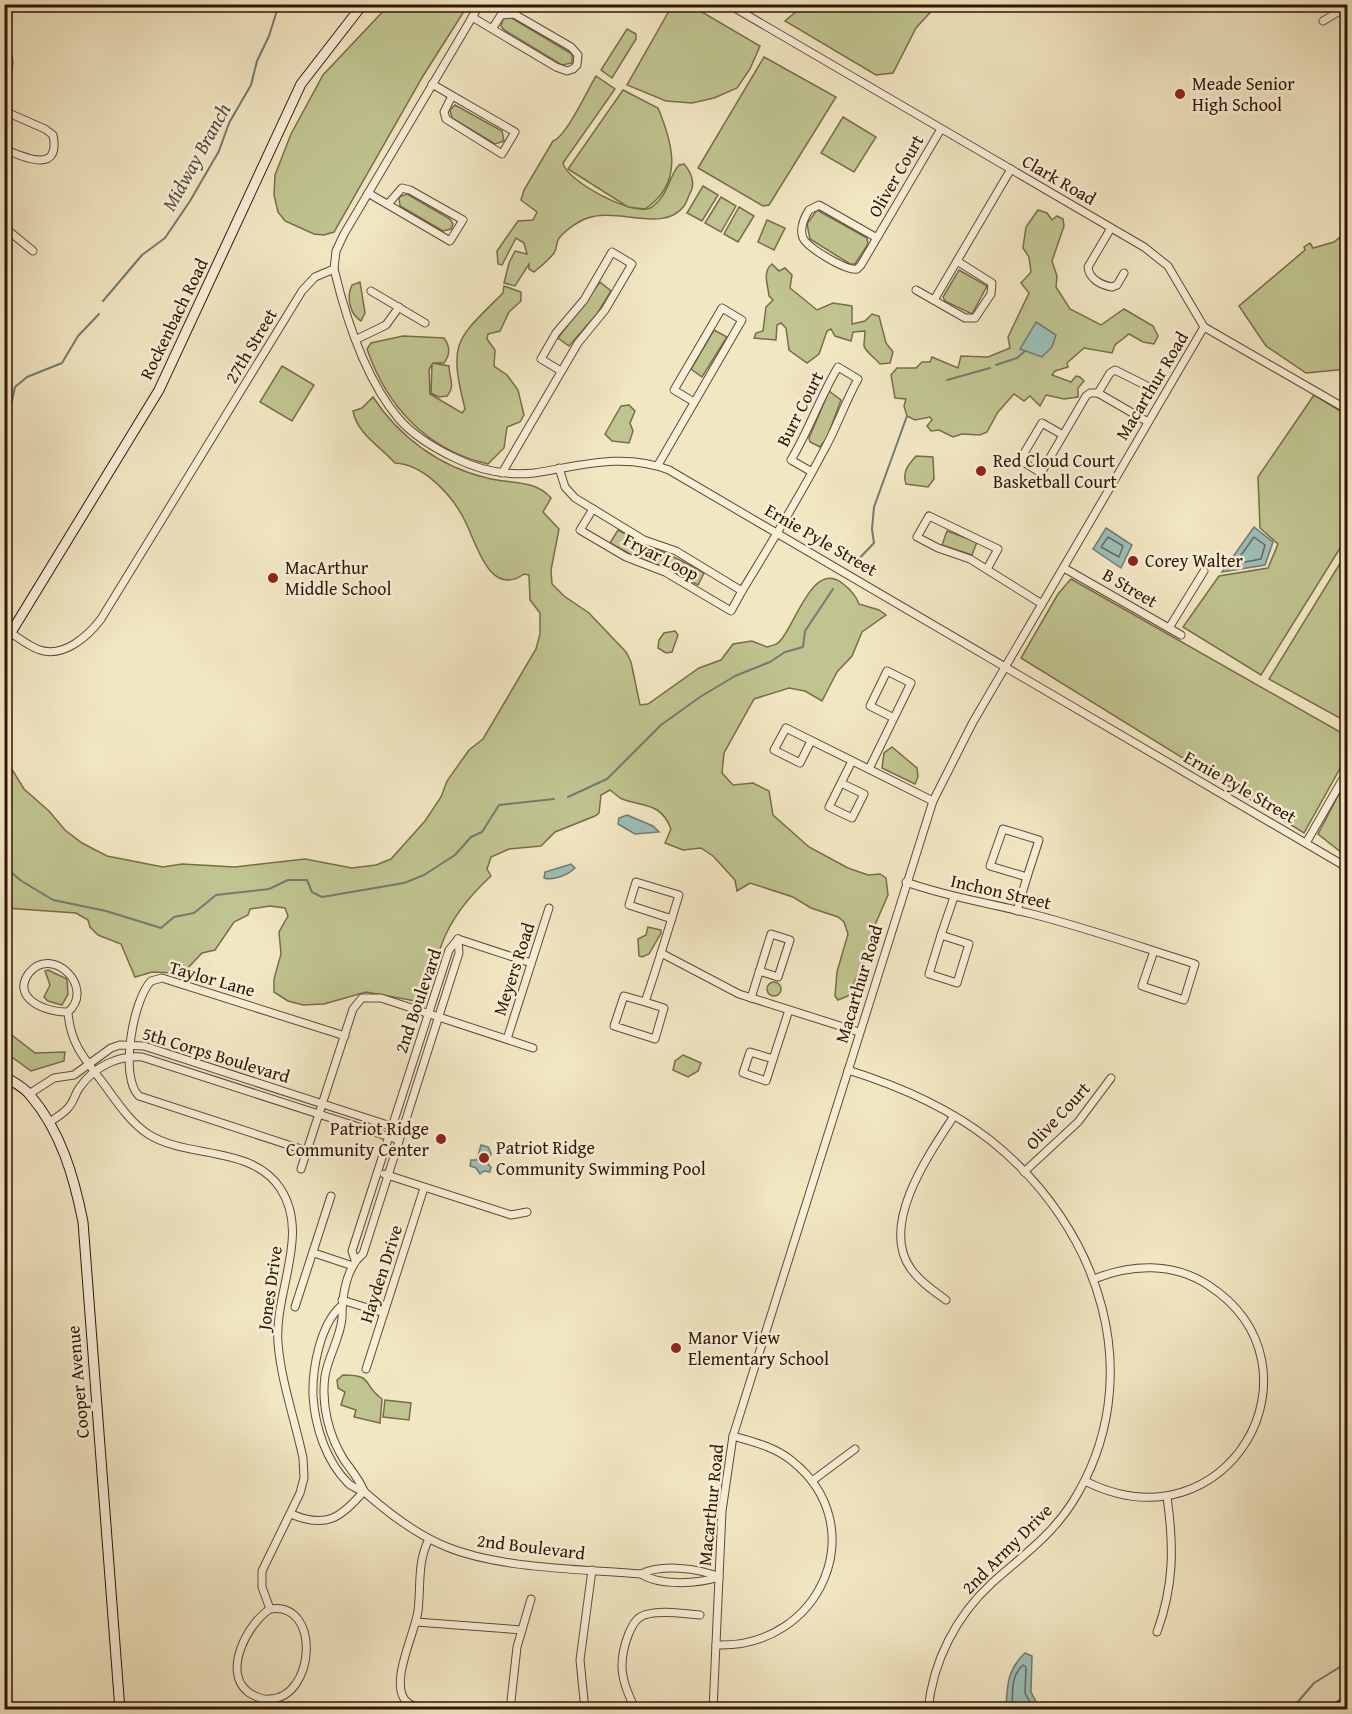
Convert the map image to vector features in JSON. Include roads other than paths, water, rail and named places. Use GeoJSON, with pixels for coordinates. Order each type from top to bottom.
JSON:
{"type":"FeatureCollection","features":[{"type":"Feature","properties":{"kind":"street","name":"Rockenbach Road"},"geometry":{"type":"LineString","coordinates":[[4,644],[159,390],[301,84],[363,4]]}},
{"type":"Feature","properties":{"kind":"street"},"geometry":{"type":"LineString","coordinates":[[334,269],[336,251],[368,192],[480,4]]}},
{"type":"Feature","properties":{"kind":"street","name":"Clark Road"},"geometry":{"type":"LineString","coordinates":[[728,4],[1144,247],[1168,266],[1204,327],[1347,410]]}},
{"type":"Feature","properties":{"kind":"street"},"geometry":{"type":"LineString","coordinates":[[1323,21],[1347,6]]}},
{"type":"Feature","properties":{"kind":"street"},"geometry":{"type":"LineString","coordinates":[[472,17],[492,29],[562,70],[573,69],[577,65],[578,55],[572,47],[514,14],[501,15],[492,29]]}},
{"type":"Feature","properties":{"kind":"street"},"geometry":{"type":"LineString","coordinates":[[4,26],[9,62],[5,112],[45,129],[53,135],[55,144],[48,158],[42,162],[33,161],[4,149]]}},
{"type":"Feature","properties":{"kind":"street"},"geometry":{"type":"LineString","coordinates":[[432,84],[515,132],[502,154],[446,119],[444,112],[452,96]]}},
{"type":"Feature","properties":{"kind":"street","name":"Oliver Court"},"geometry":{"type":"LineString","coordinates":[[877,238],[819,205],[809,210],[802,225],[803,238],[810,247],[852,270],[861,266],[941,129]]}},
{"type":"Feature","properties":{"kind":"street"},"geometry":{"type":"LineString","coordinates":[[934,300],[1011,170]]}},
{"type":"Feature","properties":{"kind":"street"},"geometry":{"type":"LineString","coordinates":[[368,192],[388,204],[450,241],[463,220],[410,190],[402,189],[388,204]]}},
{"type":"Feature","properties":{"kind":"street"},"geometry":{"type":"LineString","coordinates":[[4,227],[33,251]]}},
{"type":"Feature","properties":{"kind":"street"},"geometry":{"type":"LineString","coordinates":[[1111,228],[1088,267],[1089,273],[1091,277],[1112,287],[1117,285],[1124,273]]}},
{"type":"Feature","properties":{"kind":"street"},"geometry":{"type":"LineString","coordinates":[[502,473],[578,343],[605,310],[632,264],[612,252],[584,300],[556,333],[541,359],[561,371]]}},
{"type":"Feature","properties":{"kind":"street"},"geometry":{"type":"LineString","coordinates":[[916,290],[965,318],[971,319],[978,315],[991,294],[992,283],[957,261]]}},
{"type":"Feature","properties":{"kind":"street","name":"27th Street"},"geometry":{"type":"LineString","coordinates":[[11,633],[40,650],[52,651],[73,645],[96,627],[164,521],[302,291],[315,277],[334,269]]}},
{"type":"Feature","properties":{"kind":"street","name":"Ernie Pyle Street"},"geometry":{"type":"LineString","coordinates":[[334,269],[357,339],[376,385],[400,420],[440,451],[472,466],[502,473],[534,473],[616,460],[658,465],[680,475],[1347,868]]}},
{"type":"Feature","properties":{"kind":"street"},"geometry":{"type":"LineString","coordinates":[[371,291],[425,323]]}},
{"type":"Feature","properties":{"kind":"street"},"geometry":{"type":"LineString","coordinates":[[357,339],[386,325],[399,307]]}},
{"type":"Feature","properties":{"kind":"street"},"geometry":{"type":"LineString","coordinates":[[658,465],[742,320],[722,308],[674,390],[694,402]]}},
{"type":"Feature","properties":{"kind":"street","name":"Macarthur Road"},"geometry":{"type":"LineString","coordinates":[[713,1710],[723,1497],[733,1436],[933,801],[952,761],[1042,603],[1204,327]]}},
{"type":"Feature","properties":{"kind":"street","name":"Burr Court"},"geometry":{"type":"LineString","coordinates":[[777,532],[812,472],[858,379],[838,367],[791,460],[812,472]]}},
{"type":"Feature","properties":{"kind":"street"},"geometry":{"type":"LineString","coordinates":[[1098,393],[1110,373],[1115,370],[1147,386]]}},
{"type":"Feature","properties":{"kind":"street"},"geometry":{"type":"LineString","coordinates":[[1063,435],[1042,423],[1020,460],[1041,473],[1086,396],[1090,393],[1098,393],[1148,422]]}},
{"type":"Feature","properties":{"kind":"street","name":"Fryar Loop"},"geometry":{"type":"LineString","coordinates":[[559,468],[569,494],[644,540],[676,551],[742,591]]}},
{"type":"Feature","properties":{"kind":"street","name":"Fryar Loop"},"geometry":{"type":"LineString","coordinates":[[593,509],[580,530],[626,557],[665,572],[731,611],[777,532]]}},
{"type":"Feature","properties":{"kind":"street"},"geometry":{"type":"LineString","coordinates":[[987,568],[998,549],[929,516],[917,537],[987,568],[1042,603]]}},
{"type":"Feature","properties":{"kind":"street","name":"B Street"},"geometry":{"type":"LineString","coordinates":[[1064,568],[1181,635]]}},
{"type":"Feature","properties":{"kind":"street"},"geometry":{"type":"LineString","coordinates":[[1169,628],[1204,571]]}},
{"type":"Feature","properties":{"kind":"street"},"geometry":{"type":"LineString","coordinates":[[868,769],[894,718],[911,683],[887,671],[870,706],[894,718]]}},
{"type":"Feature","properties":{"kind":"street"},"geometry":{"type":"LineString","coordinates":[[811,741],[800,763],[774,750],[786,728],[933,801]]}},
{"type":"Feature","properties":{"kind":"street"},"geometry":{"type":"LineString","coordinates":[[841,783],[864,794],[852,819],[829,807],[841,783],[852,761]]}},
{"type":"Feature","properties":{"kind":"street"},"geometry":{"type":"LineString","coordinates":[[1306,843],[1347,770]]}},
{"type":"Feature","properties":{"kind":"street"},"geometry":{"type":"LineString","coordinates":[[1017,910],[1039,840],[1003,829],[990,866],[1027,877]]}},
{"type":"Feature","properties":{"kind":"street"},"geometry":{"type":"LineString","coordinates":[[645,1002],[672,919],[679,895],[636,882],[629,905],[672,919]]}},
{"type":"Feature","properties":{"kind":"street","name":"Inchon Street"},"geometry":{"type":"LineString","coordinates":[[906,882],[954,897],[1017,910],[1089,930],[1195,964],[1184,1000],[1142,986],[1154,951]]}},
{"type":"Feature","properties":{"kind":"street"},"geometry":{"type":"LineString","coordinates":[[941,935],[969,944],[957,982],[929,974],[941,935],[954,897]]}},
{"type":"Feature","properties":{"kind":"street","name":"Meyers Road"},"geometry":{"type":"LineString","coordinates":[[507,1040],[549,908]]}},
{"type":"Feature","properties":{"kind":"street"},"geometry":{"type":"LineString","coordinates":[[751,998],[759,971],[771,934],[790,940],[778,977],[759,971]]}},
{"type":"Feature","properties":{"kind":"street"},"geometry":{"type":"LineString","coordinates":[[458,939],[531,963]]}},
{"type":"Feature","properties":{"kind":"street","name":"2nd Boulevard"},"geometry":{"type":"LineString","coordinates":[[354,1263],[352,1251],[377,1171],[449,950],[458,939]]}},
{"type":"Feature","properties":{"kind":"street","name":"2nd Boulevard"},"geometry":{"type":"LineString","coordinates":[[458,939],[459,953],[363,1254],[354,1263],[341,1303],[331,1315],[317,1360],[314,1399],[319,1433],[329,1456],[351,1486],[364,1491],[406,1526],[429,1539],[482,1558],[640,1574],[651,1569],[704,1571],[719,1577]]}},
{"type":"Feature","properties":{"kind":"street"},"geometry":{"type":"LineString","coordinates":[[661,953],[751,998],[859,1032]]}},
{"type":"Feature","properties":{"kind":"street"},"geometry":{"type":"LineString","coordinates":[[43,965],[56,965],[71,975],[76,995],[68,1012],[38,1006],[32,1002],[27,996],[25,983],[33,970],[43,965]]}},
{"type":"Feature","properties":{"kind":"street","name":"Taylor Lane"},"geometry":{"type":"LineString","coordinates":[[307,1151],[138,1096],[131,1085],[130,1045],[132,1029],[146,986],[151,981],[162,978],[345,1036]]}},
{"type":"Feature","properties":{"kind":"street"},"geometry":{"type":"LineString","coordinates":[[301,1169],[357,1002],[368,996],[533,1048]]}},
{"type":"Feature","properties":{"kind":"street"},"geometry":{"type":"LineString","coordinates":[[624,996],[645,1002],[664,1008],[655,1039],[614,1026],[624,996]]}},
{"type":"Feature","properties":{"kind":"street"},"geometry":{"type":"LineString","coordinates":[[773,1059],[750,1052],[743,1073],[766,1081],[789,1010]]}},
{"type":"Feature","properties":{"kind":"street","name":"Jones Drive"},"geometry":{"type":"LineString","coordinates":[[68,1012],[71,1037],[133,1120],[148,1134],[167,1143],[248,1163],[274,1180],[285,1197],[292,1217],[292,1237],[280,1311],[278,1341],[304,1468],[303,1486],[262,1570],[262,1587],[270,1609]]}},
{"type":"Feature","properties":{"kind":"street","name":"5th Corps Boulevard"},"geometry":{"type":"LineString","coordinates":[[29,1094],[47,1081],[74,1075],[111,1048],[130,1045],[144,1046],[403,1130]]}},
{"type":"Feature","properties":{"kind":"street","name":"5th Corps Boulevard"},"geometry":{"type":"LineString","coordinates":[[49,1123],[68,1108],[81,1084],[95,1072],[114,1059],[130,1056],[142,1057],[399,1140]]}},
{"type":"Feature","properties":{"kind":"street","name":"2nd Army Drive"},"geometry":{"type":"LineString","coordinates":[[848,1070],[912,1093],[954,1116],[989,1139],[1024,1172],[1063,1223],[1094,1279],[1107,1327],[1111,1388],[1104,1431],[1085,1481],[1062,1518],[1043,1540],[991,1584],[965,1613],[939,1661],[928,1710]]}},
{"type":"Feature","properties":{"kind":"street","name":"Cooper Avenue"},"geometry":{"type":"LineString","coordinates":[[4,1076],[29,1094],[49,1123],[66,1156],[82,1222],[120,1710]]}},
{"type":"Feature","properties":{"kind":"street","name":"Olive Court"},"geometry":{"type":"LineString","coordinates":[[1024,1172],[1078,1122],[1111,1078]]}},
{"type":"Feature","properties":{"kind":"street"},"geometry":{"type":"LineString","coordinates":[[946,1300],[912,1269],[902,1248],[900,1235],[901,1224],[915,1184],[954,1116]]}},
{"type":"Feature","properties":{"kind":"street"},"geometry":{"type":"LineString","coordinates":[[377,1171],[511,1215],[527,1212]]}},
{"type":"Feature","properties":{"kind":"street","name":"Hayden Drive"},"geometry":{"type":"LineString","coordinates":[[366,1369],[424,1188]]}},
{"type":"Feature","properties":{"kind":"street"},"geometry":{"type":"LineString","coordinates":[[295,1307],[331,1196]]}},
{"type":"Feature","properties":{"kind":"street"},"geometry":{"type":"LineString","coordinates":[[314,1253],[354,1263]]}},
{"type":"Feature","properties":{"kind":"street"},"geometry":{"type":"LineString","coordinates":[[1085,1481],[1123,1496],[1167,1497],[1188,1491],[1210,1480],[1232,1461],[1249,1437],[1260,1408],[1263,1387],[1262,1371],[1250,1328],[1231,1303],[1218,1291],[1191,1276],[1152,1267],[1129,1268],[1094,1279]]}},
{"type":"Feature","properties":{"kind":"street"},"geometry":{"type":"LineString","coordinates":[[341,1303],[384,1313]]}},
{"type":"Feature","properties":{"kind":"street","name":"2nd Boulevard"},"geometry":{"type":"LineString","coordinates":[[341,1303],[342,1318],[325,1378],[325,1410],[338,1449],[359,1478],[364,1491]]}},
{"type":"Feature","properties":{"kind":"street"},"geometry":{"type":"LineString","coordinates":[[716,1645],[745,1644],[777,1634],[799,1617],[816,1595],[829,1561],[831,1534],[825,1506],[812,1481],[783,1455],[761,1444],[733,1436]]}},
{"type":"Feature","properties":{"kind":"street"},"geometry":{"type":"LineString","coordinates":[[812,1481],[855,1449]]}},
{"type":"Feature","properties":{"kind":"street"},"geometry":{"type":"LineString","coordinates":[[291,1514],[313,1521],[332,1519],[346,1511],[364,1491]]}},
{"type":"Feature","properties":{"kind":"street"},"geometry":{"type":"LineString","coordinates":[[1157,1632],[1169,1595],[1173,1572],[1173,1544],[1167,1497]]}},
{"type":"Feature","properties":{"kind":"street"},"geometry":{"type":"LineString","coordinates":[[429,1539],[421,1557],[416,1622],[403,1667],[401,1693],[404,1699],[414,1707],[454,1710]]}},
{"type":"Feature","properties":{"kind":"street"},"geometry":{"type":"LineString","coordinates":[[585,1710],[580,1660],[592,1570]]}},
{"type":"Feature","properties":{"kind":"street"},"geometry":{"type":"LineString","coordinates":[[510,1710],[514,1666],[531,1599]]}},
{"type":"Feature","properties":{"kind":"street"},"geometry":{"type":"LineString","coordinates":[[281,1607],[298,1617],[303,1625],[305,1650],[297,1685],[284,1696],[270,1700],[255,1696],[244,1689],[236,1670],[241,1648],[261,1615],[270,1609],[281,1607]]}},
{"type":"Feature","properties":{"kind":"street"},"geometry":{"type":"LineString","coordinates":[[636,1710],[624,1686],[621,1668],[622,1650],[635,1621],[640,1617],[656,1613],[700,1615]]}},
{"type":"Feature","properties":{"kind":"street"},"geometry":{"type":"LineString","coordinates":[[416,1622],[522,1630]]}},
{"type":"Feature","properties":{"kind":"street"},"geometry":{"type":"LineString","coordinates":[[1334,1710],[1347,1701]]}},
{"type":"Feature","properties":{"kind":"water"},"geometry":{"type":"Polygon","coordinates":[[[1036,322],[1056,335],[1052,347],[1042,357],[1020,349],[1036,322]]]}},
{"type":"Feature","properties":{"kind":"water"},"geometry":{"type":"Polygon","coordinates":[[[1254,527],[1273,542],[1265,565],[1222,572],[1254,527]]]}},
{"type":"Feature","properties":{"kind":"water"},"geometry":{"type":"Polygon","coordinates":[[[1106,528],[1132,545],[1121,568],[1093,549],[1106,528]]]}},
{"type":"Feature","properties":{"kind":"water"},"geometry":{"type":"Polygon","coordinates":[[[627,815],[653,826],[659,832],[635,834],[618,824],[619,818],[627,815]]]}},
{"type":"Feature","properties":{"kind":"water"},"geometry":{"type":"Polygon","coordinates":[[[571,864],[575,868],[572,871],[552,879],[544,878],[545,872],[571,864]]]}},
{"type":"Feature","properties":{"kind":"water","name":"Patriot Ridge Community Swimming Pool"},"geometry":{"type":"Polygon","coordinates":[[[481,1145],[488,1147],[491,1153],[488,1164],[491,1167],[490,1172],[484,1171],[480,1174],[476,1168],[470,1166],[471,1160],[477,1160],[481,1145]]]}},
{"type":"Feature","properties":{"kind":"water"},"geometry":{"type":"Polygon","coordinates":[[[1025,1653],[1032,1656],[1031,1692],[1040,1709],[1006,1709],[1011,1672],[1025,1653]]]}},
{"type":"Feature","properties":{"kind":"waterway","name":"Midway Branch"},"geometry":{"type":"LineString","coordinates":[[103,301],[142,255],[165,238],[190,201],[219,151],[229,123],[251,85],[257,61],[269,36],[279,4]]}},
{"type":"Feature","properties":{"kind":"waterway","name":"Midway Branch"},"geometry":{"type":"LineString","coordinates":[[4,419],[10,410],[15,387],[27,377],[62,363],[78,336],[99,314]]}},
{"type":"Feature","properties":{"kind":"waterway"},"geometry":{"type":"LineString","coordinates":[[996,365],[1017,358],[1025,351]]}},
{"type":"Feature","properties":{"kind":"waterway"},"geometry":{"type":"LineString","coordinates":[[947,380],[990,368]]}},
{"type":"Feature","properties":{"kind":"waterway"},"geometry":{"type":"LineString","coordinates":[[852,566],[874,543],[872,529],[874,507],[907,416]]}},
{"type":"Feature","properties":{"kind":"waterway"},"geometry":{"type":"LineString","coordinates":[[568,797],[607,779],[661,725],[700,697],[735,676],[770,662],[785,652],[803,647],[805,631],[833,589]]}},
{"type":"Feature","properties":{"kind":"waterway"},"geometry":{"type":"LineString","coordinates":[[4,853],[10,871],[20,880],[53,900],[106,911],[161,928],[174,917],[194,913],[216,895],[269,889],[288,880],[307,880],[312,892],[322,897],[404,883],[424,875],[455,855],[471,837],[482,832],[499,805],[554,799]]}},
{"type":"Feature","properties":{"kind":"waterway"},"geometry":{"type":"LineString","coordinates":[[1282,1710],[1296,1704],[1314,1683],[1348,1662]]}},
{"type":"Feature","properties":{"kind":"place","name":"Meade Senior High School"},"geometry":{"type":"Point","coordinates":[1180,94]}},
{"type":"Feature","properties":{"kind":"place","name":"Red Cloud Court Basketball Court"},"geometry":{"type":"Point","coordinates":[981,471]}},
{"type":"Feature","properties":{"kind":"place","name":"Corey Walter"},"geometry":{"type":"Point","coordinates":[1133,561]}},
{"type":"Feature","properties":{"kind":"place","name":"MacArthur Middle School"},"geometry":{"type":"Point","coordinates":[273,578]}},
{"type":"Feature","properties":{"kind":"place","name":"Patriot Ridge Community Center"},"geometry":{"type":"Point","coordinates":[441,1139]}},
{"type":"Feature","properties":{"kind":"place","name":"Patriot Ridge Community Swimming Pool"},"geometry":{"type":"Point","coordinates":[484,1158]}},
{"type":"Feature","properties":{"kind":"place","name":"Manor View Elementary School"},"geometry":{"type":"Point","coordinates":[676,1348]}}]}
